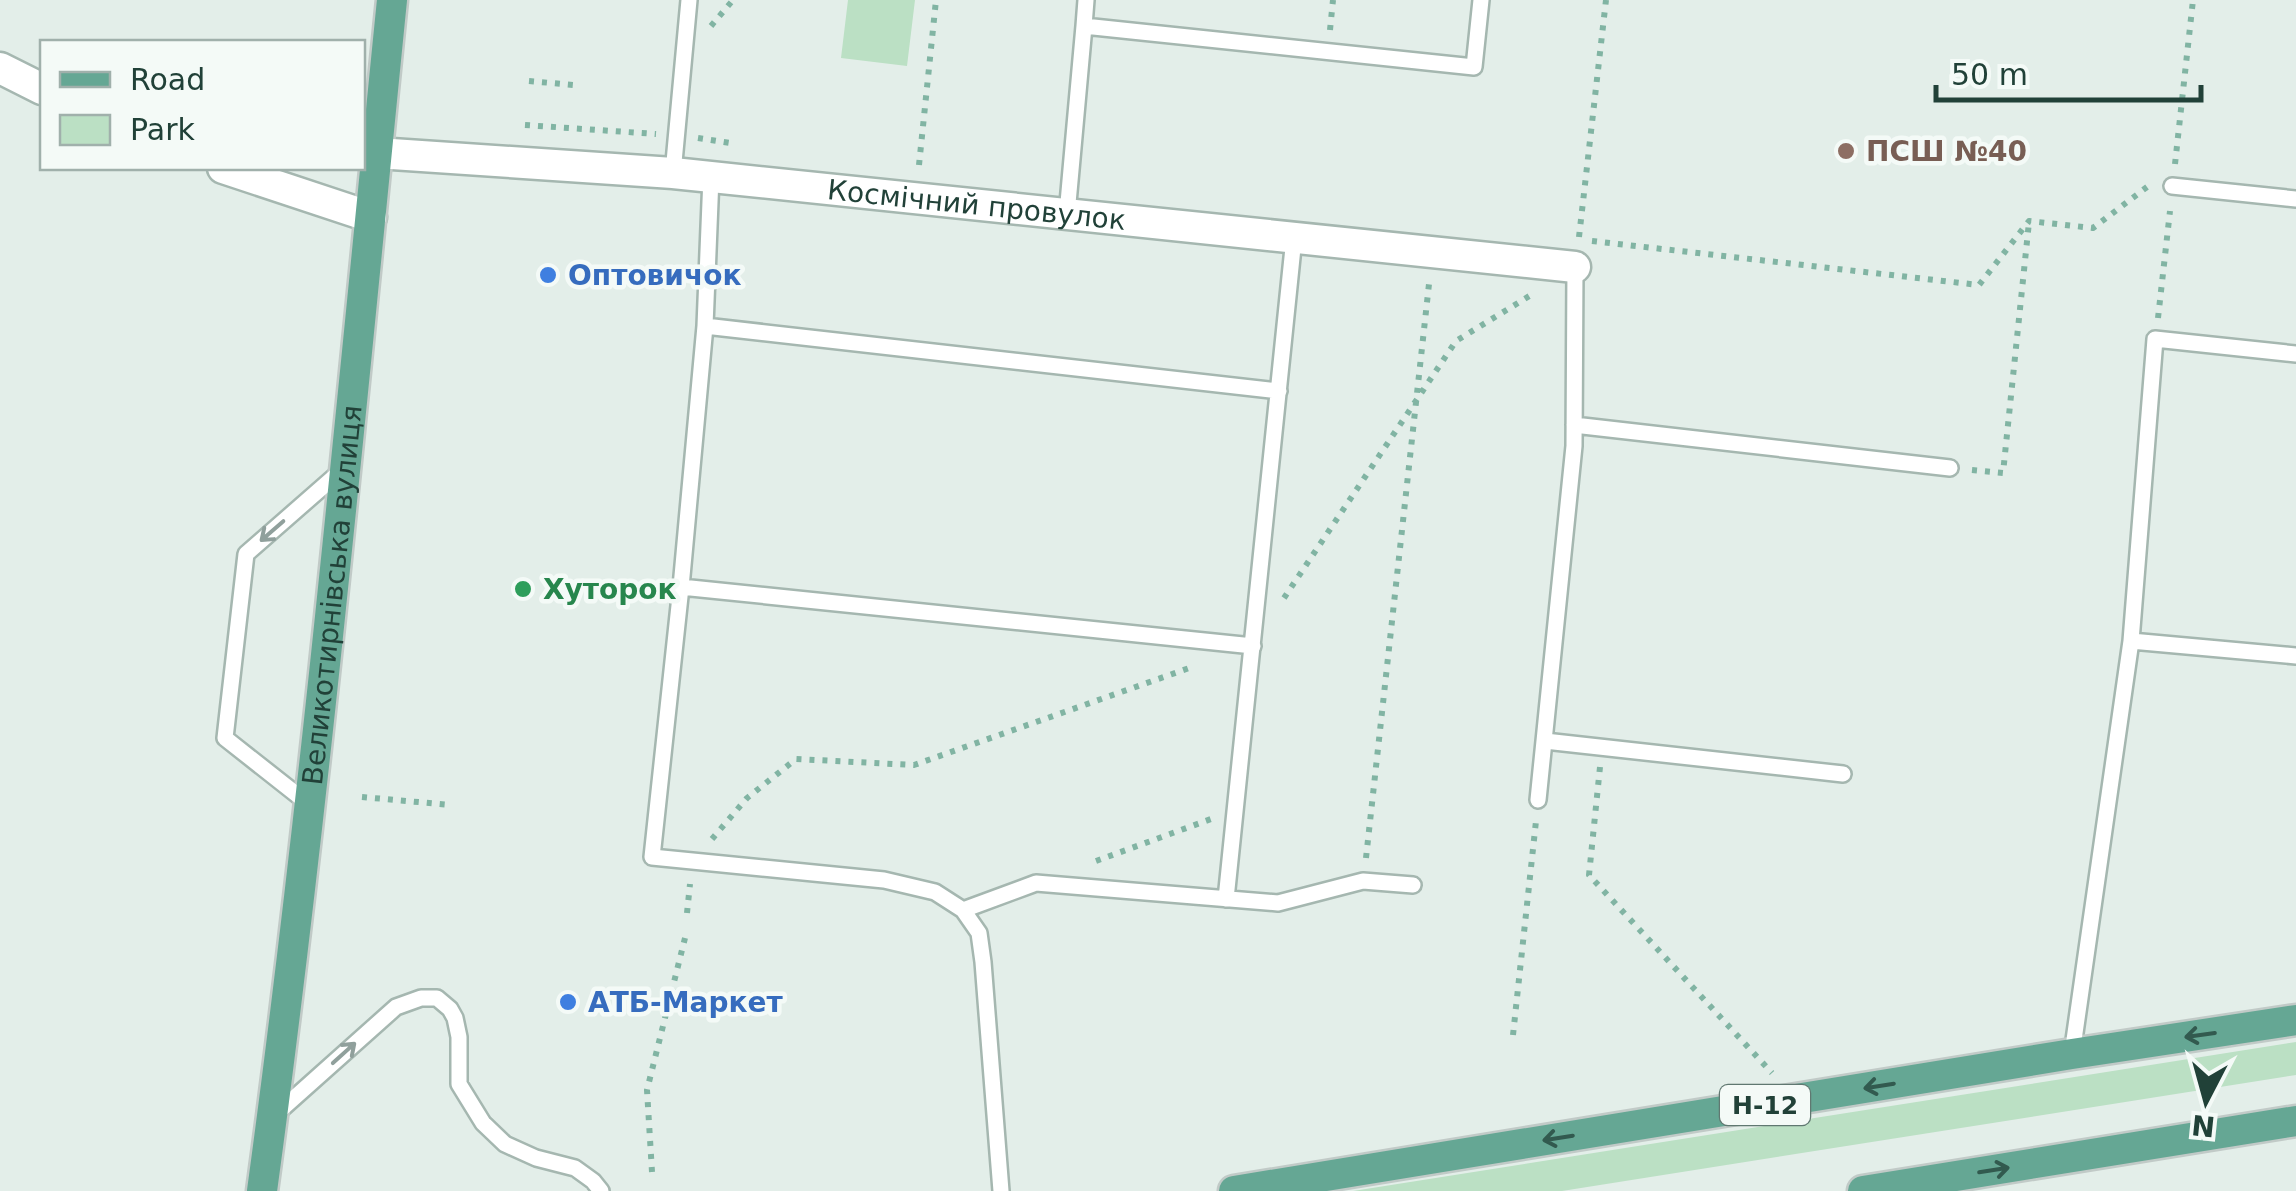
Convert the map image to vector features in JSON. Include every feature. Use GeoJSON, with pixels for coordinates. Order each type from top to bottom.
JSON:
{"type":"FeatureCollection","features":[{"type":"Feature","properties":{"kind":"main road","name":"Великотирнівська вулиця"},"geometry":{"type":"LineString","coordinates":[[262,1191],[311,806],[392,0]]}},
{"type":"Feature","properties":{"kind":"main road","name":"Н-12"},"geometry":{"type":"LineString","coordinates":[[1234,1191],[2296,1020]]}},
{"type":"Feature","properties":{"kind":"main road"},"geometry":{"type":"LineString","coordinates":[[1863,1191],[2296,1122]]}},
{"type":"Feature","properties":{"kind":"street"},"geometry":{"type":"LineString","coordinates":[[0,68],[40,88]]}},
{"type":"Feature","properties":{"kind":"street","name":"Космічний провулок"},"geometry":{"type":"LineString","coordinates":[[377,153],[674,173],[1575,267]]}},
{"type":"Feature","properties":{"kind":"street"},"geometry":{"type":"LineString","coordinates":[[229,170],[370,218]]}},
{"type":"Feature","properties":{"kind":"lane"},"geometry":{"type":"LineString","coordinates":[[674,173],[689,0]]}},
{"type":"Feature","properties":{"kind":"lane"},"geometry":{"type":"LineString","coordinates":[[1067,214],[1086,0]]}},
{"type":"Feature","properties":{"kind":"lane"},"geometry":{"type":"LineString","coordinates":[[1084,26],[1474,67],[1482,0]]}},
{"type":"Feature","properties":{"kind":"lane"},"geometry":{"type":"LineString","coordinates":[[711,177],[705,326],[652,858],[884,880],[935,892],[963,910],[978,933],[983,962],[1002,1191]]}},
{"type":"Feature","properties":{"kind":"lane"},"geometry":{"type":"LineString","coordinates":[[2172,186],[2296,199]]}},
{"type":"Feature","properties":{"kind":"lane"},"geometry":{"type":"LineString","coordinates":[[1226,899],[1294,238]]}},
{"type":"Feature","properties":{"kind":"lane"},"geometry":{"type":"LineString","coordinates":[[1538,800],[1574,446],[1575,267]]}},
{"type":"Feature","properties":{"kind":"lane"},"geometry":{"type":"LineString","coordinates":[[705,326],[1278,390]]}},
{"type":"Feature","properties":{"kind":"lane"},"geometry":{"type":"LineString","coordinates":[[2072,1054],[2132,641],[2156,339],[2296,354]]}},
{"type":"Feature","properties":{"kind":"lane"},"geometry":{"type":"LineString","coordinates":[[1574,424],[1950,468]]}},
{"type":"Feature","properties":{"kind":"lane"},"geometry":{"type":"LineString","coordinates":[[311,806],[224,738],[246,554],[345,467]]}},
{"type":"Feature","properties":{"kind":"lane"},"geometry":{"type":"LineString","coordinates":[[681,587],[1252,646]]}},
{"type":"Feature","properties":{"kind":"lane"},"geometry":{"type":"LineString","coordinates":[[2132,641],[2296,656]]}},
{"type":"Feature","properties":{"kind":"lane"},"geometry":{"type":"LineString","coordinates":[[1544,741],[1843,774]]}},
{"type":"Feature","properties":{"kind":"lane"},"geometry":{"type":"LineString","coordinates":[[963,910],[1036,883],[1278,903],[1363,881],[1413,885]]}},
{"type":"Feature","properties":{"kind":"lane"},"geometry":{"type":"LineString","coordinates":[[272,1118],[396,1007],[429,996],[443,1002],[455,1018],[459,1084],[494,1136],[515,1150],[575,1168],[601,1191]]}},
{"type":"Feature","properties":{"kind":"path"},"geometry":{"type":"LineString","coordinates":[[918,166],[936,0]]}},
{"type":"Feature","properties":{"kind":"path"},"geometry":{"type":"LineString","coordinates":[[1252,646],[1456,341],[1575,267],[1606,0]]}},
{"type":"Feature","properties":{"kind":"path"},"geometry":{"type":"LineString","coordinates":[[530,81],[572,85]]}},
{"type":"Feature","properties":{"kind":"path"},"geometry":{"type":"LineString","coordinates":[[525,125],[663,134]]}},
{"type":"Feature","properties":{"kind":"path"},"geometry":{"type":"LineString","coordinates":[[2050,224],[2093,228],[2152,184],[2172,186]]}},
{"type":"Feature","properties":{"kind":"path"},"geometry":{"type":"LineString","coordinates":[[1950,468],[2003,473],[2029,221]]}},
{"type":"Feature","properties":{"kind":"path"},"geometry":{"type":"LineString","coordinates":[[1363,881],[1432,252]]}},
{"type":"Feature","properties":{"kind":"path"},"geometry":{"type":"LineString","coordinates":[[692,862],[747,798],[796,759],[914,765],[1196,666]]}},
{"type":"Feature","properties":{"kind":"path"},"geometry":{"type":"LineString","coordinates":[[1602,747],[1589,875],[1797,1099]]}},
{"type":"Feature","properties":{"kind":"path"},"geometry":{"type":"LineString","coordinates":[[362,798],[450,806]]}},
{"type":"Feature","properties":{"kind":"path"},"geometry":{"type":"LineString","coordinates":[[1512,1035],[1538,800]]}},
{"type":"Feature","properties":{"kind":"path"},"geometry":{"type":"LineString","coordinates":[[1090,863],[1236,810]]}},
{"type":"Feature","properties":{"kind":"path"},"geometry":{"type":"LineString","coordinates":[[652,1172],[647,1090],[685,938]]}},
{"type":"Feature","properties":{"kind":"green space"},"geometry":{"type":"Polygon","coordinates":[[[848,0],[915,0],[907,66],[841,58],[848,0]]]}},
{"type":"Feature","properties":{"kind":"green space"},"geometry":{"type":"Polygon","coordinates":[[[2296,1042],[2296,1075],[1562,1191],[1353,1191],[2296,1042]]]}},
{"type":"Feature","properties":{"kind":"place","name":"ПСШ №40"},"geometry":{"type":"Point","coordinates":[1846,151]}},
{"type":"Feature","properties":{"kind":"place","name":"Оптовичок"},"geometry":{"type":"Point","coordinates":[548,275]}},
{"type":"Feature","properties":{"kind":"place","name":"Хуторок"},"geometry":{"type":"Point","coordinates":[523,589]}},
{"type":"Feature","properties":{"kind":"place","name":"АТБ-Маркет"},"geometry":{"type":"Point","coordinates":[568,1002]}}]}
